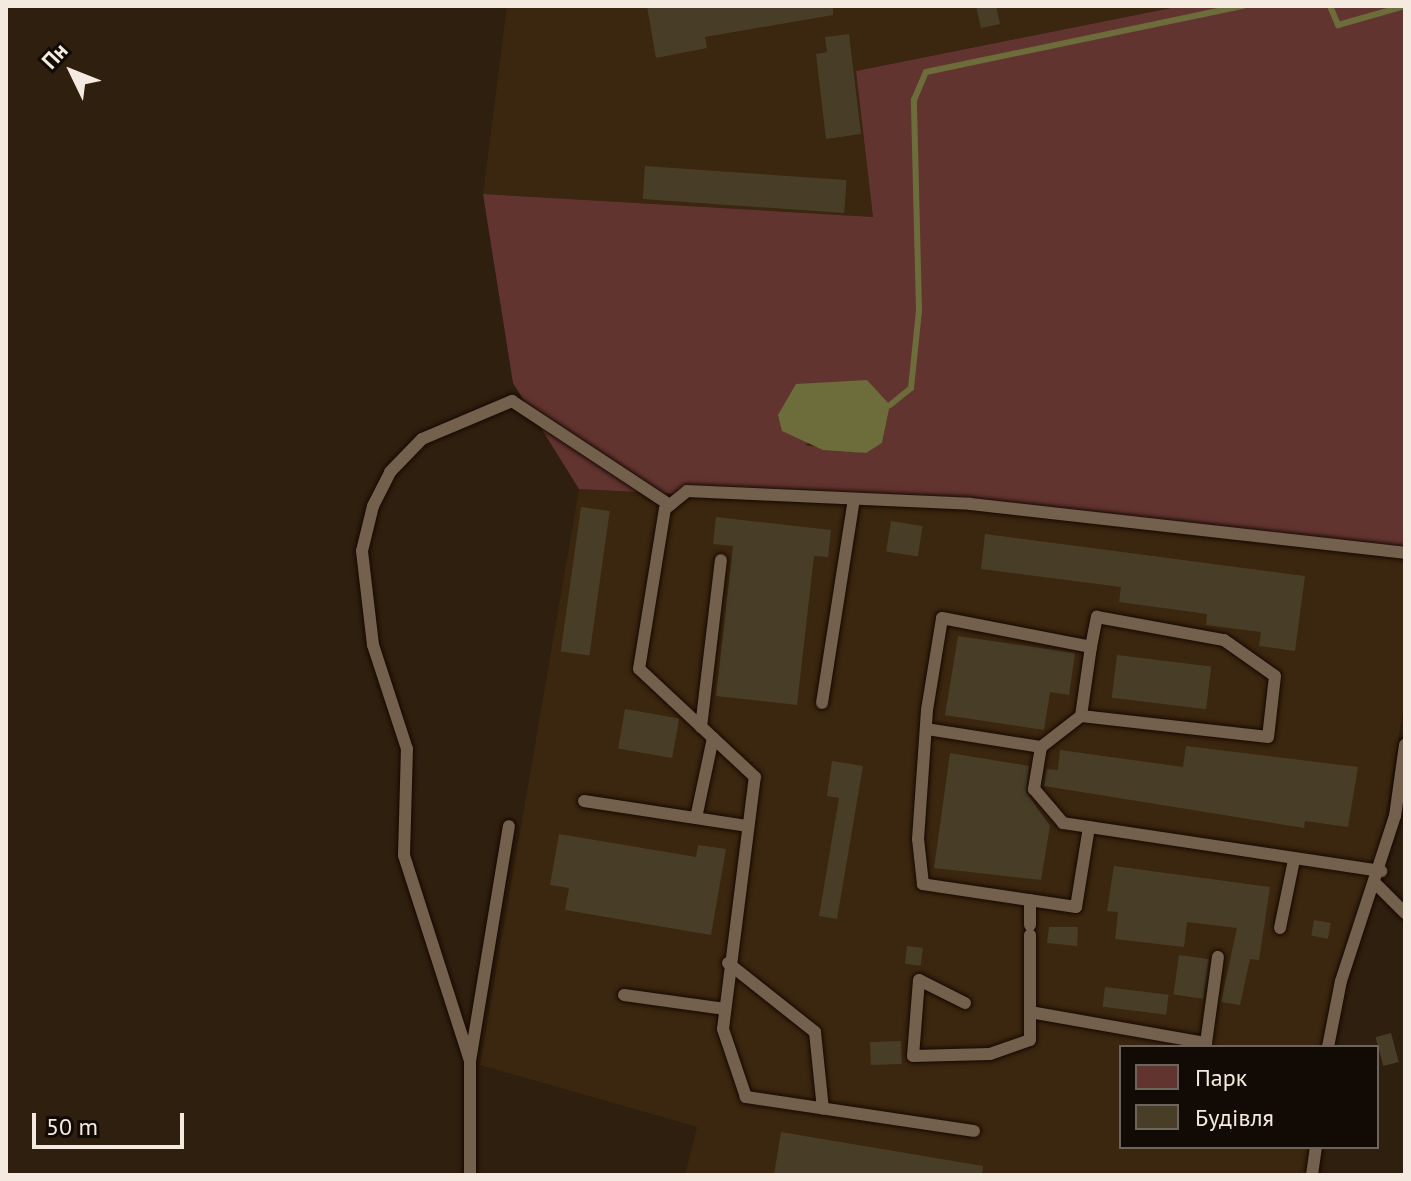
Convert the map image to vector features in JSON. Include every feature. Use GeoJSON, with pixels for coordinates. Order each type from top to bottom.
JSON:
{"type":"FeatureCollection","features":[{"type":"Feature","properties":{"kind":"lane"},"geometry":{"type":"LineString","coordinates":[[470,1061],[404,855],[407,749],[373,645],[362,551],[373,506],[390,472],[422,439],[512,401],[670,505]]}},
{"type":"Feature","properties":{"kind":"lane"},"geometry":{"type":"LineString","coordinates":[[974,1131],[746,1097],[723,1029],[728,963],[755,777],[639,669],[670,505],[687,491],[970,504],[1405,553]]}},
{"type":"Feature","properties":{"kind":"lane"},"geometry":{"type":"LineString","coordinates":[[822,703],[854,499]]}},
{"type":"Feature","properties":{"kind":"lane"},"geometry":{"type":"LineString","coordinates":[[701,727],[721,560]]}},
{"type":"Feature","properties":{"kind":"lane"},"geometry":{"type":"LineString","coordinates":[[1081,716],[1268,737],[1275,676],[1224,640],[1097,617],[1081,716],[1041,747],[1034,789],[1063,823],[1294,860],[1379,878],[1405,913]]}},
{"type":"Feature","properties":{"kind":"lane"},"geometry":{"type":"LineString","coordinates":[[1089,827],[1076,907],[923,884],[918,839],[927,729],[942,618],[1091,647]]}},
{"type":"Feature","properties":{"kind":"lane"},"geometry":{"type":"LineString","coordinates":[[927,729],[1041,747]]}},
{"type":"Feature","properties":{"kind":"lane"},"geometry":{"type":"LineString","coordinates":[[696,818],[713,738]]}},
{"type":"Feature","properties":{"kind":"lane"},"geometry":{"type":"LineString","coordinates":[[1328,1045],[1341,981],[1379,878],[1405,745]]}},
{"type":"Feature","properties":{"kind":"lane"},"geometry":{"type":"LineString","coordinates":[[584,801],[748,826]]}},
{"type":"Feature","properties":{"kind":"lane"},"geometry":{"type":"LineString","coordinates":[[470,1175],[470,1061],[509,826]]}},
{"type":"Feature","properties":{"kind":"lane"},"geometry":{"type":"LineString","coordinates":[[1280,928],[1294,860]]}},
{"type":"Feature","properties":{"kind":"lane"},"geometry":{"type":"LineString","coordinates":[[965,1003],[919,980],[913,1056],[990,1054],[1030,1040],[1030,900]]}},
{"type":"Feature","properties":{"kind":"lane"},"geometry":{"type":"LineString","coordinates":[[1030,1012],[1206,1045],[1218,957]]}},
{"type":"Feature","properties":{"kind":"lane"},"geometry":{"type":"LineString","coordinates":[[728,963],[815,1032],[823,1109]]}},
{"type":"Feature","properties":{"kind":"lane"},"geometry":{"type":"LineString","coordinates":[[624,995],[725,1009]]}},
{"type":"Feature","properties":{"kind":"lane"},"geometry":{"type":"LineString","coordinates":[[1312,1175],[1316,1149]]}},
{"type":"Feature","properties":{"kind":"shaded area"},"geometry":{"type":"Polygon","coordinates":[[[507,6],[1181,6],[856,71],[873,217],[483,194],[507,6]]]}},
{"type":"Feature","properties":{"kind":"shaded area"},"geometry":{"type":"Polygon","coordinates":[[[867,380],[890,405],[882,443],[866,453],[823,450],[782,431],[778,415],[796,384],[867,380]]]}},
{"type":"Feature","properties":{"kind":"shaded area"},"geometry":{"type":"Polygon","coordinates":[[[579,489],[969,509],[1405,556],[1405,698],[1378,863],[1324,1045],[1119,1045],[1119,1149],[1311,1149],[1308,1175],[685,1175],[697,1127],[480,1065],[579,489]]]}},
{"type":"Feature","properties":{"kind":"green space"},"geometry":{"type":"Polygon","coordinates":[[[1181,6],[1405,6],[1405,556],[969,509],[579,489],[513,383],[483,194],[873,217],[856,71],[1181,6]],[[890,405],[805,445],[865,453],[882,443],[890,405]]]}},
{"type":"Feature","properties":{"kind":"building"},"geometry":{"type":"Polygon","coordinates":[[[647,6],[833,6],[833,15],[705,37],[707,48],[656,58],[647,6]]]}},
{"type":"Feature","properties":{"kind":"building"},"geometry":{"type":"Polygon","coordinates":[[[976,6],[996,6],[1000,24],[981,28],[976,6]]]}},
{"type":"Feature","properties":{"kind":"building"},"geometry":{"type":"Polygon","coordinates":[[[849,34],[861,134],[826,139],[816,54],[827,52],[825,37],[849,34]]]}},
{"type":"Feature","properties":{"kind":"building"},"geometry":{"type":"Polygon","coordinates":[[[645,166],[847,180],[844,213],[643,199],[645,166]]]}},
{"type":"Feature","properties":{"kind":"building"},"geometry":{"type":"Polygon","coordinates":[[[581,507],[610,511],[589,656],[561,652],[581,507]]]}},
{"type":"Feature","properties":{"kind":"building"},"geometry":{"type":"Polygon","coordinates":[[[716,517],[831,530],[828,557],[814,556],[797,705],[716,696],[733,546],[713,544],[716,517]]]}},
{"type":"Feature","properties":{"kind":"building"},"geometry":{"type":"Polygon","coordinates":[[[891,521],[923,526],[918,557],[886,552],[891,521]]]}},
{"type":"Feature","properties":{"kind":"building"},"geometry":{"type":"Polygon","coordinates":[[[985,534],[1305,576],[1295,651],[1259,646],[1261,632],[1206,625],[1207,614],[1119,602],[1121,587],[981,569],[985,534]]]}},
{"type":"Feature","properties":{"kind":"building"},"geometry":{"type":"Polygon","coordinates":[[[958,636],[1075,653],[1069,695],[1050,692],[1044,730],[945,715],[958,636]]]}},
{"type":"Feature","properties":{"kind":"building"},"geometry":{"type":"Polygon","coordinates":[[[1117,655],[1211,667],[1206,709],[1112,698],[1117,655]]]}},
{"type":"Feature","properties":{"kind":"building"},"geometry":{"type":"Polygon","coordinates":[[[625,709],[679,719],[672,758],[618,748],[625,709]]]}},
{"type":"Feature","properties":{"kind":"building"},"geometry":{"type":"Polygon","coordinates":[[[1186,746],[1358,767],[1348,827],[1305,821],[1304,828],[1044,786],[1047,769],[1058,770],[1060,750],[1183,767],[1186,746]]]}},
{"type":"Feature","properties":{"kind":"building"},"geometry":{"type":"Polygon","coordinates":[[[950,753],[1029,766],[1026,792],[1050,826],[1041,880],[934,868],[950,753]]]}},
{"type":"Feature","properties":{"kind":"building"},"geometry":{"type":"Polygon","coordinates":[[[832,761],[863,766],[837,919],[819,916],[839,798],[827,796],[832,761]]]}},
{"type":"Feature","properties":{"kind":"building"},"geometry":{"type":"Polygon","coordinates":[[[559,834],[696,857],[698,845],[726,849],[711,935],[565,910],[569,888],[550,885],[559,834]]]}},
{"type":"Feature","properties":{"kind":"building"},"geometry":{"type":"Polygon","coordinates":[[[1114,866],[1270,887],[1259,960],[1250,959],[1240,1005],[1221,1002],[1237,928],[1187,922],[1184,947],[1115,939],[1118,912],[1107,911],[1114,866]]]}},
{"type":"Feature","properties":{"kind":"building"},"geometry":{"type":"Polygon","coordinates":[[[1314,920],[1331,923],[1328,939],[1311,936],[1314,920]]]}},
{"type":"Feature","properties":{"kind":"building"},"geometry":{"type":"Polygon","coordinates":[[[1049,927],[1078,927],[1077,946],[1047,943],[1049,927]]]}},
{"type":"Feature","properties":{"kind":"building"},"geometry":{"type":"Polygon","coordinates":[[[907,946],[923,948],[921,966],[905,964],[907,946]]]}},
{"type":"Feature","properties":{"kind":"building"},"geometry":{"type":"Polygon","coordinates":[[[1179,955],[1209,959],[1203,999],[1173,995],[1179,955]]]}},
{"type":"Feature","properties":{"kind":"building"},"geometry":{"type":"Polygon","coordinates":[[[1105,987],[1169,995],[1166,1015],[1103,1007],[1105,987]]]}},
{"type":"Feature","properties":{"kind":"building"},"geometry":{"type":"Polygon","coordinates":[[[1391,1033],[1399,1062],[1383,1066],[1376,1037],[1391,1033]]]}},
{"type":"Feature","properties":{"kind":"building"},"geometry":{"type":"Polygon","coordinates":[[[901,1041],[902,1064],[871,1065],[870,1042],[901,1041]]]}},
{"type":"Feature","properties":{"kind":"building"},"geometry":{"type":"Polygon","coordinates":[[[781,1132],[983,1166],[982,1175],[774,1175],[781,1132]]]}},
{"type":"Feature","properties":{"kind":"waterway"},"geometry":{"type":"LineString","coordinates":[[890,405],[911,388],[919,311],[914,100],[926,72],[1243,6]]}},
{"type":"Feature","properties":{"kind":"waterway"},"geometry":{"type":"LineString","coordinates":[[1330,6],[1338,25],[1405,6]]}}]}
